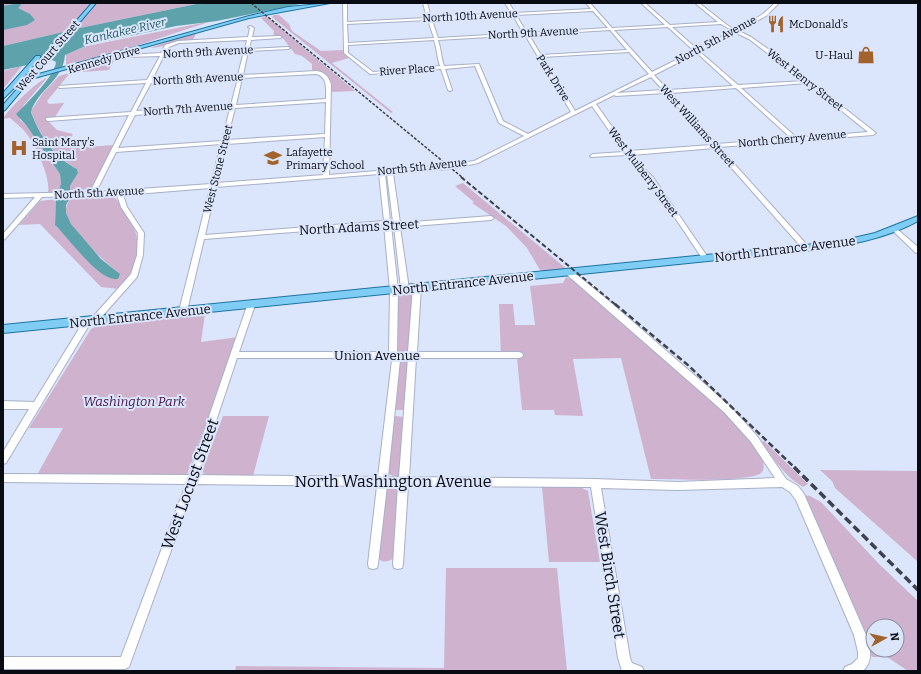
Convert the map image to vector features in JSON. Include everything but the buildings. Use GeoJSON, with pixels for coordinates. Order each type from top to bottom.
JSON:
{"type":"FeatureCollection","features":[{"type":"Feature","properties":{"kind":"main road","name":"West Court Street"},"geometry":{"type":"LineString","coordinates":[[3,109],[94,3]]}},
{"type":"Feature","properties":{"kind":"main road","name":"Kennedy Drive"},"geometry":{"type":"LineString","coordinates":[[18,81],[76,68],[130,53],[176,36],[257,14],[328,3]]}},
{"type":"Feature","properties":{"kind":"main road","name":"West Court Street"},"geometry":{"type":"LineString","coordinates":[[3,97],[43,52]]}},
{"type":"Feature","properties":{"kind":"main road","name":"North Entrance Avenue"},"geometry":{"type":"LineString","coordinates":[[3,329],[806,248],[842,243],[895,230],[918,218]]}},
{"type":"Feature","properties":{"kind":"street"},"geometry":{"type":"LineString","coordinates":[[345,3],[345,44]]}},
{"type":"Feature","properties":{"kind":"street"},"geometry":{"type":"LineString","coordinates":[[425,3],[431,18],[439,49],[438,55],[450,90]]}},
{"type":"Feature","properties":{"kind":"street","name":"Park Drive"},"geometry":{"type":"LineString","coordinates":[[507,3],[574,113]]}},
{"type":"Feature","properties":{"kind":"street","name":"West Williams Street"},"geometry":{"type":"LineString","coordinates":[[588,3],[651,76],[806,248]]}},
{"type":"Feature","properties":{"kind":"street"},"geometry":{"type":"LineString","coordinates":[[643,3],[795,139]]}},
{"type":"Feature","properties":{"kind":"street"},"geometry":{"type":"LineString","coordinates":[[697,3],[721,23]]}},
{"type":"Feature","properties":{"kind":"street","name":"North 5th Avenue"},"geometry":{"type":"LineString","coordinates":[[3,196],[50,196],[119,193],[448,167],[476,162],[651,76],[736,30],[770,10],[777,3]]}},
{"type":"Feature","properties":{"kind":"street","name":"North 10th Avenue"},"geometry":{"type":"LineString","coordinates":[[345,23],[594,10]]}},
{"type":"Feature","properties":{"kind":"street","name":"North 9th Avenue"},"geometry":{"type":"LineString","coordinates":[[345,44],[721,23]]}},
{"type":"Feature","properties":{"kind":"street","name":"West Henry Street"},"geometry":{"type":"LineString","coordinates":[[721,23],[750,38],[873,133]]}},
{"type":"Feature","properties":{"kind":"street","name":"West Stone Street"},"geometry":{"type":"LineString","coordinates":[[183,311],[202,237],[239,76],[252,28],[250,27]]}},
{"type":"Feature","properties":{"kind":"street"},"geometry":{"type":"LineString","coordinates":[[92,194],[165,48],[170,44],[178,42],[280,37]]}},
{"type":"Feature","properties":{"kind":"street","name":"River Place"},"geometry":{"type":"LineString","coordinates":[[345,44],[346,53],[372,73],[477,65],[501,122],[528,136]]}},
{"type":"Feature","properties":{"kind":"street","name":"North 9th Avenue"},"geometry":{"type":"LineString","coordinates":[[128,56],[288,48]]}},
{"type":"Feature","properties":{"kind":"street"},"geometry":{"type":"LineString","coordinates":[[539,56],[629,51]]}},
{"type":"Feature","properties":{"kind":"street","name":"North 8th Avenue"},"geometry":{"type":"LineString","coordinates":[[60,87],[316,72],[324,74],[329,84],[328,100]]}},
{"type":"Feature","properties":{"kind":"street"},"geometry":{"type":"LineString","coordinates":[[611,96],[808,82]]}},
{"type":"Feature","properties":{"kind":"street"},"geometry":{"type":"LineString","coordinates":[[326,176],[328,100]]}},
{"type":"Feature","properties":{"kind":"street","name":"North 7th Avenue"},"geometry":{"type":"LineString","coordinates":[[48,119],[328,100]]}},
{"type":"Feature","properties":{"kind":"street","name":"West Mulberry Street"},"geometry":{"type":"LineString","coordinates":[[593,104],[628,153],[651,178],[706,259]]}},
{"type":"Feature","properties":{"kind":"street","name":"North Cherry Avenue"},"geometry":{"type":"LineString","coordinates":[[592,156],[873,133]]}},
{"type":"Feature","properties":{"kind":"street"},"geometry":{"type":"LineString","coordinates":[[115,150],[327,135]]}},
{"type":"Feature","properties":{"kind":"street"},"geometry":{"type":"LineString","coordinates":[[373,564],[396,360],[393,355],[394,290],[388,223],[386,171]]}},
{"type":"Feature","properties":{"kind":"street"},"geometry":{"type":"LineString","coordinates":[[386,171],[397,224],[405,289]]}},
{"type":"Feature","properties":{"kind":"street"},"geometry":{"type":"LineString","coordinates":[[3,460],[91,321],[134,275],[140,255],[141,234],[124,207],[119,193]]}},
{"type":"Feature","properties":{"kind":"street"},"geometry":{"type":"LineString","coordinates":[[3,238],[39,196]]}},
{"type":"Feature","properties":{"kind":"street","name":"North Adams Street"},"geometry":{"type":"LineString","coordinates":[[202,237],[388,223],[400,225],[491,218]]}},
{"type":"Feature","properties":{"kind":"street"},"geometry":{"type":"LineString","coordinates":[[895,230],[918,251]]}},
{"type":"Feature","properties":{"kind":"street"},"geometry":{"type":"LineString","coordinates":[[569,273],[600,298],[727,409],[754,439],[783,482],[794,489],[800,497],[860,635],[865,655],[864,661],[858,668],[849,671]]}},
{"type":"Feature","properties":{"kind":"street"},"geometry":{"type":"LineString","coordinates":[[398,564],[417,288]]}},
{"type":"Feature","properties":{"kind":"street","name":"West Locust Street"},"geometry":{"type":"LineString","coordinates":[[3,663],[125,663],[236,355],[251,304]]}},
{"type":"Feature","properties":{"kind":"street","name":"Union Avenue"},"geometry":{"type":"LineString","coordinates":[[236,355],[519,355]]}},
{"type":"Feature","properties":{"kind":"street"},"geometry":{"type":"LineString","coordinates":[[3,405],[36,406]]}},
{"type":"Feature","properties":{"kind":"street","name":"North Washington Avenue"},"geometry":{"type":"LineString","coordinates":[[3,478],[595,483],[678,486],[783,482]]}},
{"type":"Feature","properties":{"kind":"street","name":"West Birch Street"},"geometry":{"type":"LineString","coordinates":[[595,483],[624,658],[633,669]]}},
{"type":"Feature","properties":{"kind":"green space"},"geometry":{"type":"Polygon","coordinates":[[[201,3],[80,28],[3,46],[3,4],[201,3]]]}},
{"type":"Feature","properties":{"kind":"green space"},"geometry":{"type":"Polygon","coordinates":[[[274,15],[279,15],[289,24],[292,31],[321,51],[343,50],[344,54],[349,58],[332,63],[393,112],[391,113],[272,17],[274,15]]]}},
{"type":"Feature","properties":{"kind":"green space"},"geometry":{"type":"Polygon","coordinates":[[[266,16],[355,91],[331,92],[329,79],[327,76],[321,72],[312,70],[312,64],[302,56],[295,54],[282,37],[273,38],[274,31],[261,18],[266,16]]]}},
{"type":"Feature","properties":{"kind":"green space"},"geometry":{"type":"Polygon","coordinates":[[[212,21],[114,53],[66,65],[66,54],[87,46],[212,21]]]}},
{"type":"Feature","properties":{"kind":"green space"},"geometry":{"type":"Polygon","coordinates":[[[197,31],[193,40],[150,48],[197,31]]]}},
{"type":"Feature","properties":{"kind":"green space"},"geometry":{"type":"Polygon","coordinates":[[[115,59],[109,70],[70,73],[47,101],[49,104],[64,103],[55,117],[46,119],[57,130],[73,134],[67,145],[71,148],[114,145],[92,188],[70,192],[70,186],[78,173],[77,169],[55,152],[43,137],[31,111],[43,93],[59,76],[115,59]]]}},
{"type":"Feature","properties":{"kind":"green space"},"geometry":{"type":"Polygon","coordinates":[[[22,66],[3,89],[3,71],[22,66]]]}},
{"type":"Feature","properties":{"kind":"green space"},"geometry":{"type":"Polygon","coordinates":[[[47,78],[23,106],[20,120],[26,125],[60,174],[61,184],[59,192],[48,192],[47,178],[42,161],[26,133],[10,118],[3,119],[23,96],[42,80],[47,78]]]}},
{"type":"Feature","properties":{"kind":"green space"},"geometry":{"type":"Polygon","coordinates":[[[463,183],[568,270],[544,272],[540,270],[527,248],[506,226],[472,203],[474,202],[455,186],[463,183]]]}},
{"type":"Feature","properties":{"kind":"green space"},"geometry":{"type":"Polygon","coordinates":[[[113,196],[119,202],[132,224],[138,243],[138,252],[132,271],[119,289],[101,287],[40,224],[19,225],[40,201],[56,199],[55,225],[67,236],[120,274],[81,237],[66,213],[70,198],[113,196]]]}},
{"type":"Feature","properties":{"kind":"green space"},"geometry":{"type":"Polygon","coordinates":[[[566,277],[581,285],[599,299],[705,394],[747,437],[757,450],[764,466],[762,472],[744,478],[691,480],[651,479],[621,358],[573,359],[583,416],[555,415],[554,410],[522,410],[517,358],[501,357],[499,304],[513,304],[515,325],[535,325],[530,286],[563,283],[566,277]]]}},
{"type":"Feature","properties":{"kind":"green space"},"geometry":{"type":"Polygon","coordinates":[[[412,293],[415,296],[409,353],[398,353],[398,295],[412,293]]]}},
{"type":"Feature","properties":{"kind":"green space","name":"Washington Park"},"geometry":{"type":"Polygon","coordinates":[[[205,314],[201,342],[238,337],[186,477],[37,475],[63,428],[29,428],[91,329],[98,325],[205,314]]]}},
{"type":"Feature","properties":{"kind":"green space"},"geometry":{"type":"Polygon","coordinates":[[[399,360],[409,360],[404,410],[397,410],[394,407],[399,360]]]}},
{"type":"Feature","properties":{"kind":"green space"},"geometry":{"type":"Polygon","coordinates":[[[223,416],[269,416],[253,476],[207,475],[203,473],[203,469],[223,416]]]}},
{"type":"Feature","properties":{"kind":"green space"},"geometry":{"type":"Polygon","coordinates":[[[393,417],[404,417],[401,476],[393,476],[388,473],[393,417]]]}},
{"type":"Feature","properties":{"kind":"green space"},"geometry":{"type":"Polygon","coordinates":[[[764,441],[808,484],[803,487],[790,478],[761,442],[764,441]]]}},
{"type":"Feature","properties":{"kind":"green space"},"geometry":{"type":"Polygon","coordinates":[[[820,470],[918,471],[918,562],[835,488],[832,481],[820,470]]]}},
{"type":"Feature","properties":{"kind":"green space"},"geometry":{"type":"Polygon","coordinates":[[[390,486],[399,487],[394,558],[388,561],[383,561],[379,560],[378,558],[386,489],[390,486]]]}},
{"type":"Feature","properties":{"kind":"green space"},"geometry":{"type":"Polygon","coordinates":[[[542,487],[580,487],[588,491],[600,562],[549,562],[542,487]]]}},
{"type":"Feature","properties":{"kind":"green space"},"geometry":{"type":"Polygon","coordinates":[[[803,495],[810,496],[821,502],[879,564],[918,601],[918,671],[908,671],[888,658],[905,658],[905,618],[865,618],[865,641],[803,495]]]}},
{"type":"Feature","properties":{"kind":"green space"},"geometry":{"type":"Polygon","coordinates":[[[446,568],[557,568],[567,671],[235,671],[236,666],[444,668],[446,568]]]}},
{"type":"Feature","properties":{"kind":"water"},"geometry":{"type":"Polygon","coordinates":[[[20,3],[21,5],[18,8],[30,14],[35,20],[27,25],[3,30],[3,6],[20,3]]]}},
{"type":"Feature","properties":{"kind":"water","name":"Kankakee River"},"geometry":{"type":"Polygon","coordinates":[[[201,3],[305,3],[217,21],[176,26],[88,45],[65,55],[60,72],[39,97],[31,112],[38,129],[49,145],[62,159],[77,169],[78,173],[70,186],[70,198],[66,205],[66,213],[71,224],[101,259],[120,274],[118,279],[110,278],[93,267],[55,225],[56,199],[61,184],[60,174],[26,125],[16,114],[46,82],[51,75],[56,62],[52,60],[3,70],[3,46],[80,28],[201,3]]]}},
{"type":"Feature","properties":{"kind":"railway"},"geometry":{"type":"LineString","coordinates":[[251,3],[463,178]]}},
{"type":"Feature","properties":{"kind":"railway"},"geometry":{"type":"LineString","coordinates":[[461,177],[616,305]]}},
{"type":"Feature","properties":{"kind":"railway"},"geometry":{"type":"LineString","coordinates":[[615,304],[689,366],[795,468]]}},
{"type":"Feature","properties":{"kind":"railway"},"geometry":{"type":"LineString","coordinates":[[794,467],[918,590]]}},
{"type":"Feature","properties":{"kind":"place","name":"McDonald's"},"geometry":{"type":"Point","coordinates":[776,24]}},
{"type":"Feature","properties":{"kind":"place","name":"U-Haul"},"geometry":{"type":"Point","coordinates":[866,55]}},
{"type":"Feature","properties":{"kind":"place","name":"Saint Mary's Hospital"},"geometry":{"type":"Point","coordinates":[19,148]}},
{"type":"Feature","properties":{"kind":"place","name":"Lafayette Primary School"},"geometry":{"type":"Point","coordinates":[273,158]}}]}
